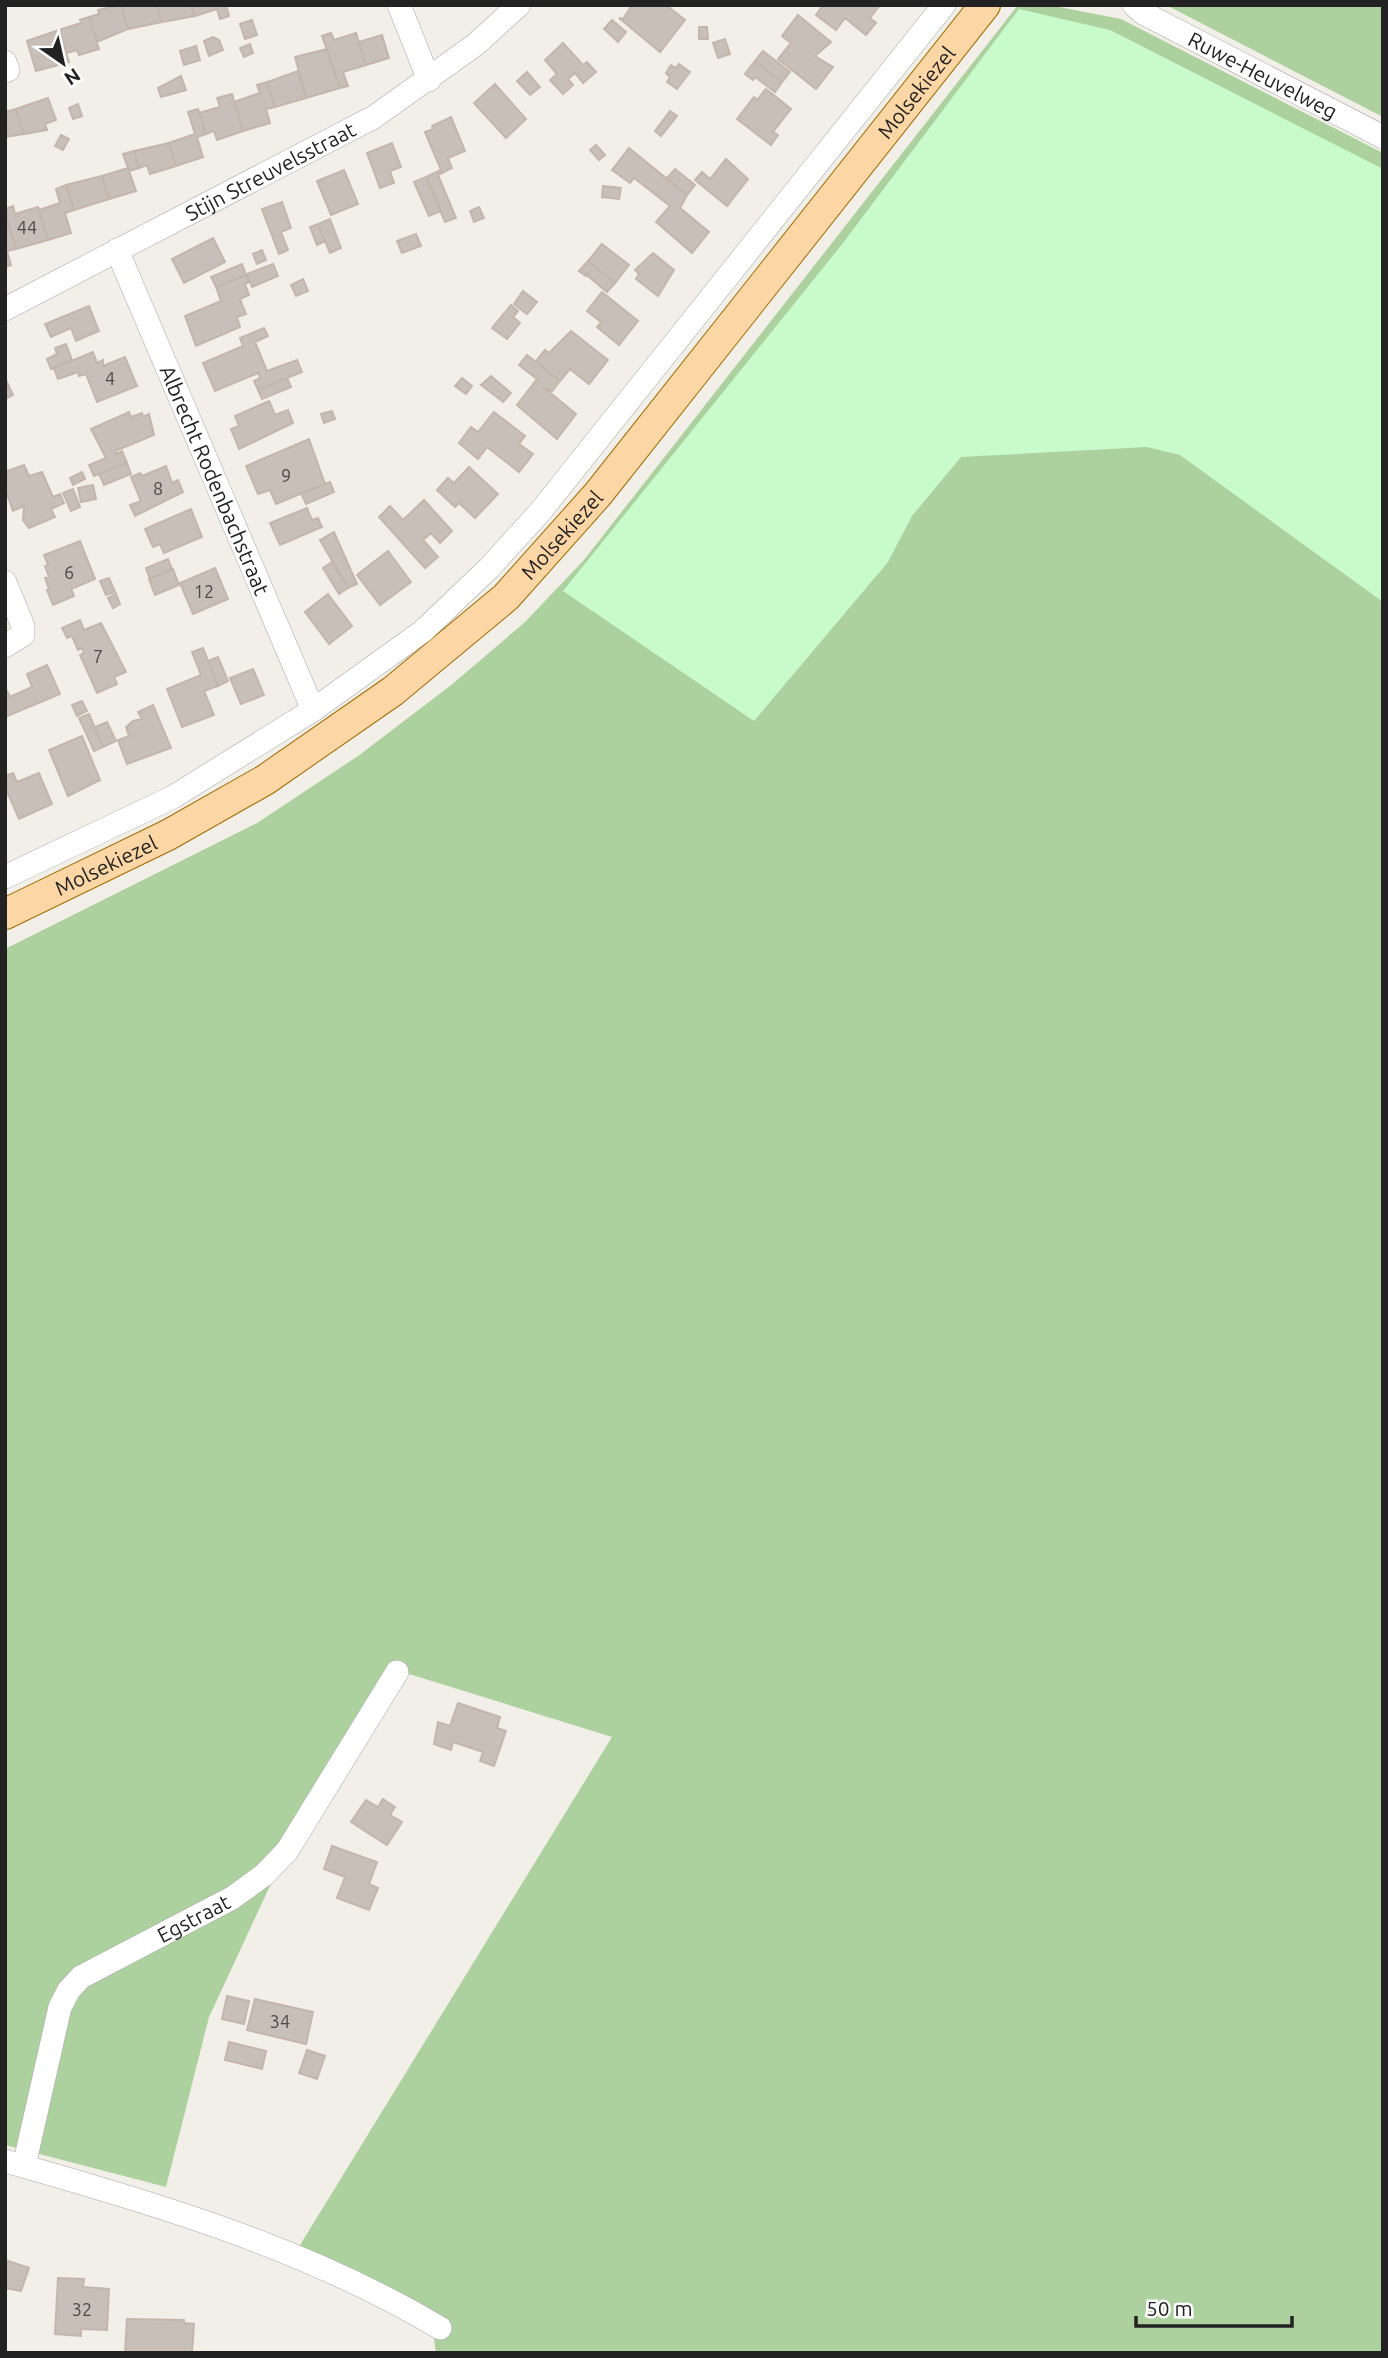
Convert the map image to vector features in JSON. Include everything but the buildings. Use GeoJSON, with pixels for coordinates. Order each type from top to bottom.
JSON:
{"type":"FeatureCollection","features":[{"type":"Feature","properties":{"kind":"main road","name":"Molsekiezel"},"geometry":{"type":"LineString","coordinates":[[5,914],[168,835],[265,780],[393,691],[486,614],[540,561],[598,494],[985,5]]}},
{"type":"Feature","properties":{"kind":"street"},"geometry":{"type":"LineString","coordinates":[[399,5],[429,80]]}},
{"type":"Feature","properties":{"kind":"street","name":"Stijn Streuvelsstraat"},"geometry":{"type":"LineString","coordinates":[[5,309],[374,117],[429,80],[519,5]]}},
{"type":"Feature","properties":{"kind":"street","name":"Molsekiezel"},"geometry":{"type":"LineString","coordinates":[[5,877],[173,797],[313,710],[423,631],[489,568],[540,512],[944,5]]}},
{"type":"Feature","properties":{"kind":"street","name":"Ruwe-Heuvelweg"},"geometry":{"type":"LineString","coordinates":[[1115,5],[1139,9],[1383,137]]}},
{"type":"Feature","properties":{"kind":"street"},"geometry":{"type":"LineString","coordinates":[[5,62],[8,70],[5,71]]}},
{"type":"Feature","properties":{"kind":"street","name":"Albrecht Rodenbachstraat"},"geometry":{"type":"LineString","coordinates":[[117,250],[313,710]]}},
{"type":"Feature","properties":{"kind":"street"},"geometry":{"type":"LineString","coordinates":[[5,582],[23,626],[23,635],[5,646]]}},
{"type":"Feature","properties":{"kind":"street","name":"Egstraat"},"geometry":{"type":"LineString","coordinates":[[397,1672],[287,1851],[264,1875],[232,1898],[81,1977],[69,1990],[60,2007],[14,2163],[221,2225],[403,2306],[440,2328]]}},
{"type":"Feature","properties":{"kind":"green space"},"geometry":{"type":"Polygon","coordinates":[[[1018,5],[1049,5],[1121,19],[1383,153],[1383,2353],[436,2353],[433,2332],[289,2263],[612,1737],[396,1670],[275,1875],[209,2017],[166,2187],[5,2145],[5,949],[257,823],[358,756],[450,686],[524,623],[584,560],[1018,5]]]}},
{"type":"Feature","properties":{"kind":"green space"},"geometry":{"type":"Polygon","coordinates":[[[1166,5],[1383,5],[1383,117],[1166,5]]]}},
{"type":"Feature","properties":{"kind":"green space"},"geometry":{"type":"Polygon","coordinates":[[[1019,9],[1110,30],[1383,169],[1383,602],[1180,455],[1147,447],[961,457],[912,516],[888,562],[754,721],[563,591],[843,243],[1019,9]]]}}]}
